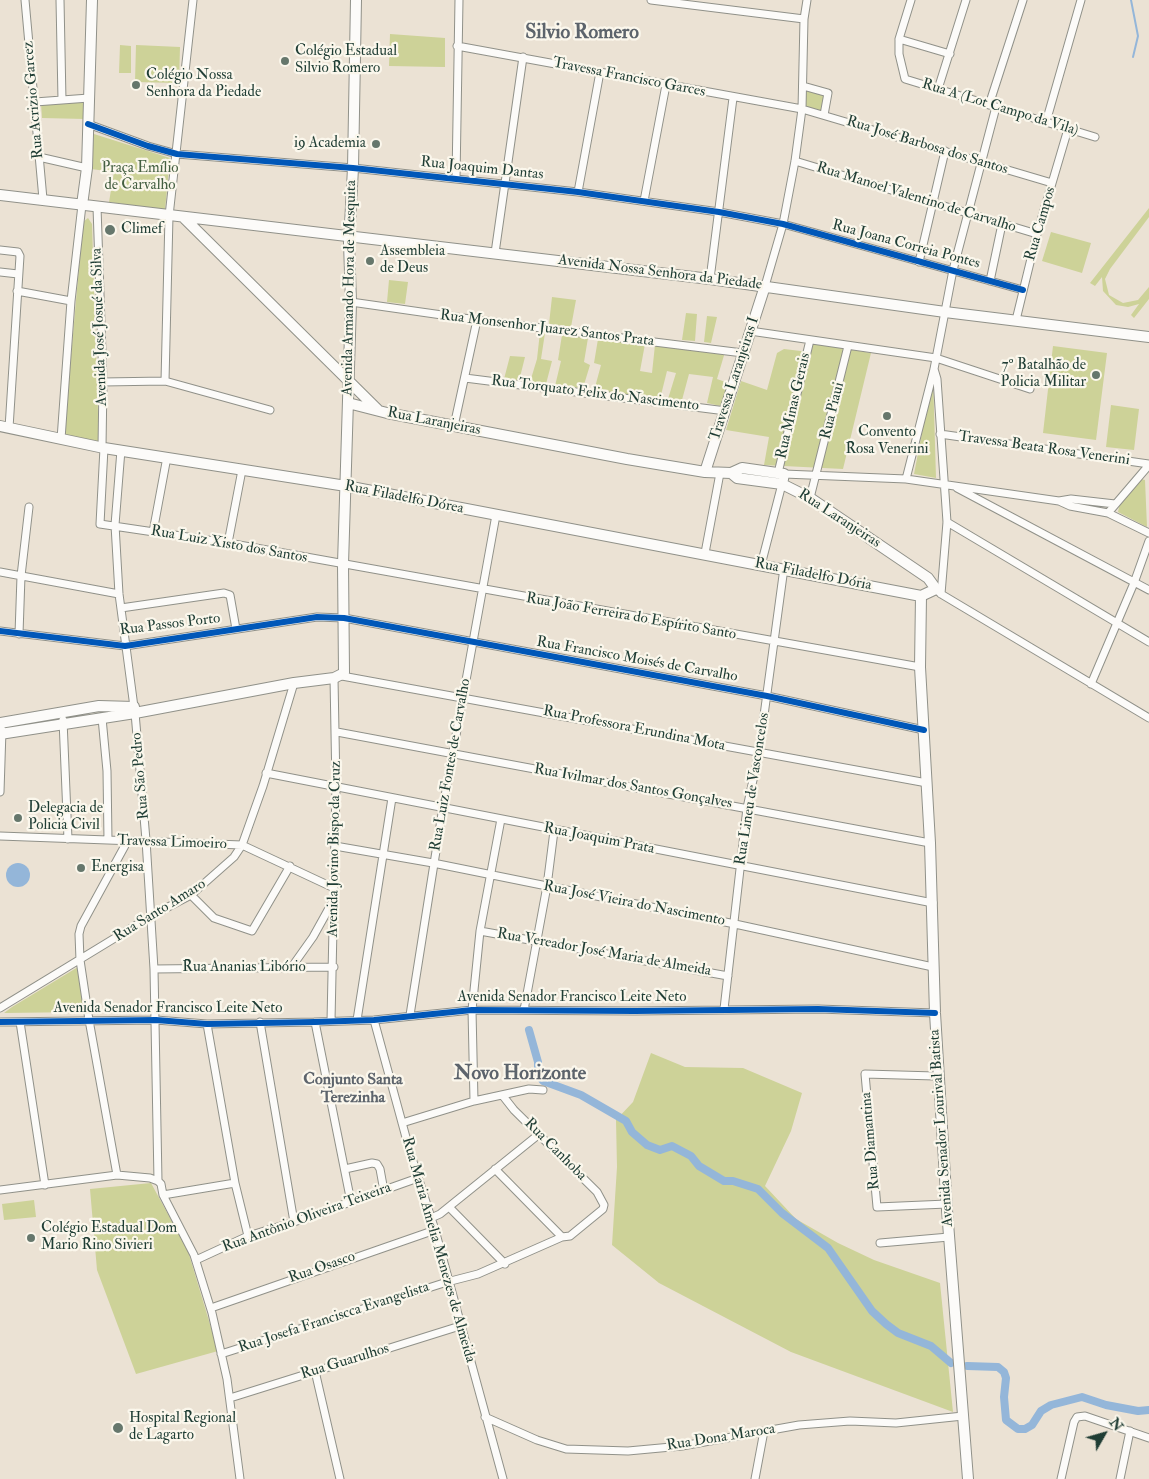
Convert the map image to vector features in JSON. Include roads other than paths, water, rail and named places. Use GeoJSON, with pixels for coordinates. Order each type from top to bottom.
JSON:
{"type":"FeatureCollection","features":[{"type":"Feature","properties":{"kind":"street","name":"Rua Acrizio Garcez"},"geometry":{"type":"LineString","coordinates":[[25,0],[43,199]]}},
{"type":"Feature","properties":{"kind":"street"},"geometry":{"type":"LineString","coordinates":[[60,0],[62,100]]}},
{"type":"Feature","properties":{"kind":"street"},"geometry":{"type":"LineString","coordinates":[[82,205],[87,168],[92,0]]}},
{"type":"Feature","properties":{"kind":"street"},"geometry":{"type":"LineString","coordinates":[[165,381],[170,216],[193,0]]}},
{"type":"Feature","properties":{"kind":"street","name":"Avenida Armando Hora de Mesquita"},"geometry":{"type":"LineString","coordinates":[[346,486],[351,302],[349,235],[353,168],[356,0]]}},
{"type":"Feature","properties":{"kind":"street"},"geometry":{"type":"LineString","coordinates":[[456,179],[459,0]]}},
{"type":"Feature","properties":{"kind":"street"},"geometry":{"type":"LineString","coordinates":[[651,0],[804,19]]}},
{"type":"Feature","properties":{"kind":"street"},"geometry":{"type":"LineString","coordinates":[[765,286],[783,224],[795,161],[802,109],[804,19],[807,0]]}},
{"type":"Feature","properties":{"kind":"street"},"geometry":{"type":"LineString","coordinates":[[911,0],[899,39],[950,54]]}},
{"type":"Feature","properties":{"kind":"street"},"geometry":{"type":"LineString","coordinates":[[938,89],[966,0]]}},
{"type":"Feature","properties":{"kind":"street"},"geometry":{"type":"LineString","coordinates":[[906,478],[934,369],[953,270],[982,162],[993,106],[1023,0]]}},
{"type":"Feature","properties":{"kind":"street"},"geometry":{"type":"LineString","coordinates":[[1046,122],[1081,0]]}},
{"type":"Feature","properties":{"kind":"street","name":"Rua A (Lot Campo da Vila)"},"geometry":{"type":"LineString","coordinates":[[899,39],[899,54],[905,78],[1095,137]]}},
{"type":"Feature","properties":{"kind":"street","name":"Travessa Francisco Garces"},"geometry":{"type":"LineString","coordinates":[[457,46],[733,98],[802,109]]}},
{"type":"Feature","properties":{"kind":"street"},"geometry":{"type":"LineString","coordinates":[[494,253],[523,57]]}},
{"type":"Feature","properties":{"kind":"street"},"geometry":{"type":"LineString","coordinates":[[578,192],[600,72]]}},
{"type":"Feature","properties":{"kind":"street"},"geometry":{"type":"LineString","coordinates":[[644,202],[666,85]]}},
{"type":"Feature","properties":{"kind":"street"},"geometry":{"type":"LineString","coordinates":[[803,86],[828,93],[824,116]]}},
{"type":"Feature","properties":{"kind":"street"},"geometry":{"type":"LineString","coordinates":[[35,102],[89,98]]}},
{"type":"Feature","properties":{"kind":"street"},"geometry":{"type":"LineString","coordinates":[[710,279],[733,98]]}},
{"type":"Feature","properties":{"kind":"street","name":"Rua José Barbosa dos Santos"},"geometry":{"type":"LineString","coordinates":[[802,109],[1052,183]]}},
{"type":"Feature","properties":{"kind":"street","name":"Rua Joaquim Dantas"},"geometry":{"type":"LineString","coordinates":[[88,124],[176,154],[353,168],[578,192],[719,212],[783,224]]}},
{"type":"Feature","properties":{"kind":"street","name":"Rua Campos"},"geometry":{"type":"LineString","coordinates":[[1016,320],[1037,234],[1068,129]]}},
{"type":"Feature","properties":{"kind":"street"},"geometry":{"type":"LineString","coordinates":[[919,262],[945,151]]}},
{"type":"Feature","properties":{"kind":"street"},"geometry":{"type":"LineString","coordinates":[[39,157],[87,168]]}},
{"type":"Feature","properties":{"kind":"street","name":"Rua Manoel Valentino de Carvalho"},"geometry":{"type":"LineString","coordinates":[[795,161],[1037,234]]}},
{"type":"Feature","properties":{"kind":"street","name":"Avenida Nossa Senhora da Piedade"},"geometry":{"type":"LineString","coordinates":[[0,195],[710,279],[945,312],[1149,337]]}},
{"type":"Feature","properties":{"kind":"street","name":"Avenida José Josué da Silva"},"geometry":{"type":"LineString","coordinates":[[61,439],[71,301],[82,205]]}},
{"type":"Feature","properties":{"kind":"street","name":"Avenida José Josué da Silva"},"geometry":{"type":"LineString","coordinates":[[97,207],[96,227],[103,382],[100,524],[115,525]]}},
{"type":"Feature","properties":{"kind":"street"},"geometry":{"type":"LineString","coordinates":[[79,226],[81,219],[87,216],[93,218],[96,227]]}},
{"type":"Feature","properties":{"kind":"street","name":"Rua Laranjeiras"},"geometry":{"type":"LineString","coordinates":[[183,217],[379,411],[705,472],[725,473],[737,478],[781,477],[928,578],[938,591]]}},
{"type":"Feature","properties":{"kind":"street","name":"Rua Joana Correia Pontes"},"geometry":{"type":"LineString","coordinates":[[783,224],[1023,290]]}},
{"type":"Feature","properties":{"kind":"street"},"geometry":{"type":"LineString","coordinates":[[990,280],[1002,224]]}},
{"type":"Feature","properties":{"kind":"street"},"geometry":{"type":"LineString","coordinates":[[0,250],[19,252],[4,427],[103,448]]}},
{"type":"Feature","properties":{"kind":"street"},"geometry":{"type":"LineString","coordinates":[[0,272],[18,274]]}},
{"type":"Feature","properties":{"kind":"street","name":"Travessa Laranjeiras I"},"geometry":{"type":"LineString","coordinates":[[705,472],[765,286]]}},
{"type":"Feature","properties":{"kind":"street"},"geometry":{"type":"LineString","coordinates":[[17,291],[71,301]]}},
{"type":"Feature","properties":{"kind":"street","name":"Rua Monsenhor Juarez Santos Prata"},"geometry":{"type":"LineString","coordinates":[[351,302],[477,320],[743,353]]}},
{"type":"Feature","properties":{"kind":"street"},"geometry":{"type":"LineString","coordinates":[[454,426],[477,320]]}},
{"type":"Feature","properties":{"kind":"street"},"geometry":{"type":"LineString","coordinates":[[750,331],[936,358],[1030,389]]}},
{"type":"Feature","properties":{"kind":"street","name":"Rua Minas Gerais"},"geometry":{"type":"LineString","coordinates":[[760,565],[810,340]]}},
{"type":"Feature","properties":{"kind":"street","name":"Rua Piaui"},"geometry":{"type":"LineString","coordinates":[[810,498],[848,346]]}},
{"type":"Feature","properties":{"kind":"street"},"geometry":{"type":"LineString","coordinates":[[934,369],[937,379],[947,522],[938,591]]}},
{"type":"Feature","properties":{"kind":"street","name":"Rua Torquato Felix do Nascimento"},"geometry":{"type":"LineString","coordinates":[[465,378],[726,411]]}},
{"type":"Feature","properties":{"kind":"street"},"geometry":{"type":"LineString","coordinates":[[103,382],[165,381],[270,410]]}},
{"type":"Feature","properties":{"kind":"street"},"geometry":{"type":"LineString","coordinates":[[348,403],[379,411]]}},
{"type":"Feature","properties":{"kind":"street","name":"Travessa Beata Rosa Venerini"},"geometry":{"type":"LineString","coordinates":[[940,434],[1149,464]]}},
{"type":"Feature","properties":{"kind":"street","name":"Rua Filadelfo Dórea"},"geometry":{"type":"LineString","coordinates":[[103,448],[346,486],[705,553]]}},
{"type":"Feature","properties":{"kind":"street","name":"Rua São Pedro"},"geometry":{"type":"LineString","coordinates":[[121,450],[115,525],[125,646],[135,710],[151,916],[156,1020],[158,1181],[161,1184],[163,1195],[196,1260],[211,1308],[230,1398],[241,1478]]}},
{"type":"Feature","properties":{"kind":"street"},"geometry":{"type":"LineString","coordinates":[[153,532],[167,457]]}},
{"type":"Feature","properties":{"kind":"street"},"geometry":{"type":"LineString","coordinates":[[1108,513],[1149,464]]}},
{"type":"Feature","properties":{"kind":"street"},"geometry":{"type":"LineString","coordinates":[[228,543],[242,470]]}},
{"type":"Feature","properties":{"kind":"street"},"geometry":{"type":"LineString","coordinates":[[705,553],[725,473]]}},
{"type":"Feature","properties":{"kind":"street"},"geometry":{"type":"LineString","coordinates":[[781,477],[906,478],[1059,501],[1071,500],[1115,504]]}},
{"type":"Feature","properties":{"kind":"street","name":"Avenida Jovino Bispo da Cruz"},"geometry":{"type":"LineString","coordinates":[[331,1021],[334,967],[338,677],[344,671],[343,564],[346,486]]}},
{"type":"Feature","properties":{"kind":"street"},"geometry":{"type":"LineString","coordinates":[[954,486],[1149,590]]}},
{"type":"Feature","properties":{"kind":"street"},"geometry":{"type":"LineString","coordinates":[[1059,501],[1070,506],[1108,513],[1149,533]]}},
{"type":"Feature","properties":{"kind":"street"},"geometry":{"type":"LineString","coordinates":[[19,634],[21,576],[30,507]]}},
{"type":"Feature","properties":{"kind":"street","name":"Rua Luiz Fontes de Carvalho"},"geometry":{"type":"LineString","coordinates":[[410,1015],[433,863],[496,515]]}},
{"type":"Feature","properties":{"kind":"street"},"geometry":{"type":"LineString","coordinates":[[947,522],[1149,642]]}},
{"type":"Feature","properties":{"kind":"street","name":"Rua Luiz Xisto dos Santos"},"geometry":{"type":"LineString","coordinates":[[115,525],[343,564]]}},
{"type":"Feature","properties":{"kind":"street"},"geometry":{"type":"LineString","coordinates":[[1091,684],[1134,583],[1149,541]]}},
{"type":"Feature","properties":{"kind":"street","name":"Rua Filadelfo Dória"},"geometry":{"type":"LineString","coordinates":[[705,553],[921,596]]}},
{"type":"Feature","properties":{"kind":"street","name":"Rua João Ferreira do Espírito Santo"},"geometry":{"type":"LineString","coordinates":[[343,564],[482,591],[920,667]]}},
{"type":"Feature","properties":{"kind":"street","name":"Rua Lineu de Vasconcelos"},"geometry":{"type":"LineString","coordinates":[[724,1009],[747,808],[768,696],[784,568]]}},
{"type":"Feature","properties":{"kind":"street"},"geometry":{"type":"LineString","coordinates":[[0,572],[120,594]]}},
{"type":"Feature","properties":{"kind":"street"},"geometry":{"type":"LineString","coordinates":[[921,596],[938,591],[1149,718]]}},
{"type":"Feature","properties":{"kind":"street"},"geometry":{"type":"LineString","coordinates":[[121,608],[224,593],[230,595],[236,629]]}},
{"type":"Feature","properties":{"kind":"street","name":"Avenida Senador Lourival Batista"},"geometry":{"type":"LineString","coordinates":[[921,596],[920,667],[933,903],[935,1013],[949,1237],[968,1479]]}},
{"type":"Feature","properties":{"kind":"street","name":"Rua Passos Porto"},"geometry":{"type":"LineString","coordinates":[[0,631],[125,646],[317,616],[344,618]]}},
{"type":"Feature","properties":{"kind":"street","name":"Rua Francisco Moisés de Carvalho"},"geometry":{"type":"LineString","coordinates":[[344,618],[768,696],[924,730]]}},
{"type":"Feature","properties":{"kind":"street"},"geometry":{"type":"LineString","coordinates":[[0,792],[1,723],[62,712],[135,710],[338,677]]}},
{"type":"Feature","properties":{"kind":"street","name":"Rua Professora Erundina Mota"},"geometry":{"type":"LineString","coordinates":[[338,677],[464,698],[927,783]]}},
{"type":"Feature","properties":{"kind":"street","name":"Rua Santo Amaro"},"geometry":{"type":"LineString","coordinates":[[0,1008],[151,916],[191,894],[223,869],[242,845],[294,683]]}},
{"type":"Feature","properties":{"kind":"street"},"geometry":{"type":"LineString","coordinates":[[1,734],[102,718],[120,710]]}},
{"type":"Feature","properties":{"kind":"street"},"geometry":{"type":"LineString","coordinates":[[62,712],[68,839]]}},
{"type":"Feature","properties":{"kind":"street"},"geometry":{"type":"LineString","coordinates":[[102,718],[107,771],[108,840]]}},
{"type":"Feature","properties":{"kind":"street","name":"Rua Ivilmar dos Santos Gonçalves"},"geometry":{"type":"LineString","coordinates":[[337,732],[930,843]]}},
{"type":"Feature","properties":{"kind":"street","name":"Rua Joaquim Prata"},"geometry":{"type":"LineString","coordinates":[[266,773],[933,903]]}},
{"type":"Feature","properties":{"kind":"street"},"geometry":{"type":"LineString","coordinates":[[357,1020],[392,798]]}},
{"type":"Feature","properties":{"kind":"street"},"geometry":{"type":"LineString","coordinates":[[474,1101],[472,1010],[480,931],[501,819]]}},
{"type":"Feature","properties":{"kind":"street"},"geometry":{"type":"LineString","coordinates":[[524,1010],[548,886],[554,830]]}},
{"type":"Feature","properties":{"kind":"street","name":"Travessa Limoeiro"},"geometry":{"type":"LineString","coordinates":[[0,836],[242,845],[334,888]]}},
{"type":"Feature","properties":{"kind":"street"},"geometry":{"type":"LineString","coordinates":[[117,1175],[80,960],[81,926],[111,875],[128,840]]}},
{"type":"Feature","properties":{"kind":"street","name":"Rua José Vieira do Nascimento"},"geometry":{"type":"LineString","coordinates":[[335,846],[548,886],[933,966]]}},
{"type":"Feature","properties":{"kind":"street"},"geometry":{"type":"LineString","coordinates":[[191,894],[214,918],[252,931],[290,866]]}},
{"type":"Feature","properties":{"kind":"street"},"geometry":{"type":"LineString","coordinates":[[291,968],[313,937],[335,899]]}},
{"type":"Feature","properties":{"kind":"street","name":"Rua Vereador José Maria de Almeida"},"geometry":{"type":"LineString","coordinates":[[480,931],[728,976]]}},
{"type":"Feature","properties":{"kind":"street","name":"Rua Ananias Libório"},"geometry":{"type":"LineString","coordinates":[[154,969],[334,967]]}},
{"type":"Feature","properties":{"kind":"street","name":"Avenida Senador Francisco Leite Neto"},"geometry":{"type":"LineString","coordinates":[[0,1022],[156,1020],[207,1024],[314,1022],[374,1020],[472,1010],[818,1009],[935,1013]]}},
{"type":"Feature","properties":{"kind":"street","name":"Rua Maria Amelia Menezes de Almeida"},"geometry":{"type":"LineString","coordinates":[[374,1020],[418,1178],[435,1230],[447,1282],[503,1479]]}},
{"type":"Feature","properties":{"kind":"street"},"geometry":{"type":"LineString","coordinates":[[20,1022],[46,1185]]}},
{"type":"Feature","properties":{"kind":"street"},"geometry":{"type":"LineString","coordinates":[[260,1022],[294,1222]]}},
{"type":"Feature","properties":{"kind":"street"},"geometry":{"type":"LineString","coordinates":[[314,1022],[351,1202]]}},
{"type":"Feature","properties":{"kind":"street"},"geometry":{"type":"LineString","coordinates":[[207,1024],[235,1182],[248,1236]]}},
{"type":"Feature","properties":{"kind":"street","name":"Rua Diamantina"},"geometry":{"type":"LineString","coordinates":[[935,1076],[865,1074],[876,1207],[947,1204]]}},
{"type":"Feature","properties":{"kind":"street"},"geometry":{"type":"LineString","coordinates":[[402,1122],[474,1101],[530,1090],[543,1090]]}},
{"type":"Feature","properties":{"kind":"street","name":"Rua Canhoba"},"geometry":{"type":"LineString","coordinates":[[504,1096],[538,1134],[597,1192],[604,1206]]}},
{"type":"Feature","properties":{"kind":"street"},"geometry":{"type":"LineString","coordinates":[[431,1218],[449,1206],[538,1134]]}},
{"type":"Feature","properties":{"kind":"street"},"geometry":{"type":"LineString","coordinates":[[345,1169],[372,1163],[377,1164],[384,1191]]}},
{"type":"Feature","properties":{"kind":"street"},"geometry":{"type":"LineString","coordinates":[[494,1169],[564,1237]]}},
{"type":"Feature","properties":{"kind":"street"},"geometry":{"type":"LineString","coordinates":[[0,1190],[117,1175],[150,1178],[158,1181]]}},
{"type":"Feature","properties":{"kind":"street","name":"Rua Antônio Oliveira Teixeira"},"geometry":{"type":"LineString","coordinates":[[196,1260],[248,1236],[294,1222],[418,1178]]}},
{"type":"Feature","properties":{"kind":"street"},"geometry":{"type":"LineString","coordinates":[[163,1195],[235,1182]]}},
{"type":"Feature","properties":{"kind":"street"},"geometry":{"type":"LineString","coordinates":[[449,1206],[505,1264]]}},
{"type":"Feature","properties":{"kind":"street","name":"Rua Josefa Franciscca Evangelista"},"geometry":{"type":"LineString","coordinates":[[221,1354],[505,1264],[564,1237],[601,1212],[604,1206]]}},
{"type":"Feature","properties":{"kind":"street","name":"Rua Osasco"},"geometry":{"type":"LineString","coordinates":[[211,1308],[435,1230]]}},
{"type":"Feature","properties":{"kind":"street"},"geometry":{"type":"LineString","coordinates":[[880,1243],[949,1237]]}},
{"type":"Feature","properties":{"kind":"street","name":"Rua Guarulhos"},"geometry":{"type":"LineString","coordinates":[[230,1398],[460,1326]]}},
{"type":"Feature","properties":{"kind":"street"},"geometry":{"type":"LineString","coordinates":[[316,1371],[340,1479]]}},
{"type":"Feature","properties":{"kind":"street","name":"Rua Dona Maroca"},"geometry":{"type":"LineString","coordinates":[[485,1416],[537,1440],[566,1449],[579,1451],[628,1451],[682,1446],[798,1425],[841,1422],[896,1423],[963,1416]]}},
{"type":"Feature","properties":{"kind":"street"},"geometry":{"type":"LineString","coordinates":[[1061,1479],[1077,1416],[1085,1416],[1149,1438]]}},
{"type":"Feature","properties":{"kind":"street"},"geometry":{"type":"LineString","coordinates":[[755,1479],[764,1431]]}},
{"type":"Feature","properties":{"kind":"street"},"geometry":{"type":"LineString","coordinates":[[1120,1479],[1130,1431]]}},
{"type":"Feature","properties":{"kind":"water"},"geometry":{"type":"Polygon","coordinates":[[[18,863],[26,867],[30,875],[26,883],[18,887],[10,883],[6,875],[10,867],[18,863]]]}},
{"type":"Feature","properties":{"kind":"waterway"},"geometry":{"type":"LineString","coordinates":[[1131,0],[1138,36],[1133,57]]}},
{"type":"Feature","properties":{"kind":"waterway"},"geometry":{"type":"LineString","coordinates":[[529,1030],[538,1062],[538,1074],[543,1081],[581,1095],[626,1121],[632,1132],[647,1145],[660,1150],[672,1146],[691,1156],[699,1166],[724,1181],[733,1181],[758,1189],[782,1213],[828,1248],[872,1311],[886,1324],[898,1333],[931,1346],[951,1363]]}},
{"type":"Feature","properties":{"kind":"waterway"},"geometry":{"type":"LineString","coordinates":[[967,1366],[998,1367],[1004,1372],[1006,1378],[1004,1397],[1006,1420],[1018,1429],[1025,1429],[1032,1425],[1041,1411],[1051,1405],[1082,1397],[1106,1405],[1138,1411],[1149,1410]]}},
{"type":"Feature","properties":{"kind":"place","name":"Colégio Estadual Silvio Romero"},"geometry":{"type":"Point","coordinates":[285,61]}},
{"type":"Feature","properties":{"kind":"place","name":"Colégio Nossa Senhora da Piedade"},"geometry":{"type":"Point","coordinates":[136,85]}},
{"type":"Feature","properties":{"kind":"place","name":"i9 Academia"},"geometry":{"type":"Point","coordinates":[376,144]}},
{"type":"Feature","properties":{"kind":"place","name":"Climef"},"geometry":{"type":"Point","coordinates":[110,230]}},
{"type":"Feature","properties":{"kind":"place","name":"Assembleia de Deus"},"geometry":{"type":"Point","coordinates":[370,261]}},
{"type":"Feature","properties":{"kind":"place","name":"7º Batalhão de Policia Militar"},"geometry":{"type":"Point","coordinates":[1096,375]}},
{"type":"Feature","properties":{"kind":"place","name":"Convento Rosa Venerini"},"geometry":{"type":"Point","coordinates":[887,416]}},
{"type":"Feature","properties":{"kind":"place","name":"Delegacia de Policia Civil"},"geometry":{"type":"Point","coordinates":[18,818]}},
{"type":"Feature","properties":{"kind":"place","name":"Energisa"},"geometry":{"type":"Point","coordinates":[81,868]}},
{"type":"Feature","properties":{"kind":"place","name":"Colégio Estadual Dom Mario Rino Sivieri"},"geometry":{"type":"Point","coordinates":[31,1238]}},
{"type":"Feature","properties":{"kind":"place","name":"Hospital Regional de Lagarto"},"geometry":{"type":"Point","coordinates":[118,1428]}},
{"type":"Feature","properties":{"kind":"district","name":"Silvio Romero"},"geometry":{"type":"Point","coordinates":[582,34]}},
{"type":"Feature","properties":{"kind":"district","name":"Novo Horizonte"},"geometry":{"type":"Point","coordinates":[520,1075]}},
{"type":"Feature","properties":{"kind":"district","name":"Conjunto Santa Terezinha"},"geometry":{"type":"Point","coordinates":[353,1090]}},
{"type":"Feature","properties":{"kind":"park label","name":"Praça Emílio de Carvalho"},"geometry":{"type":"Point","coordinates":[140,178]}}]}
